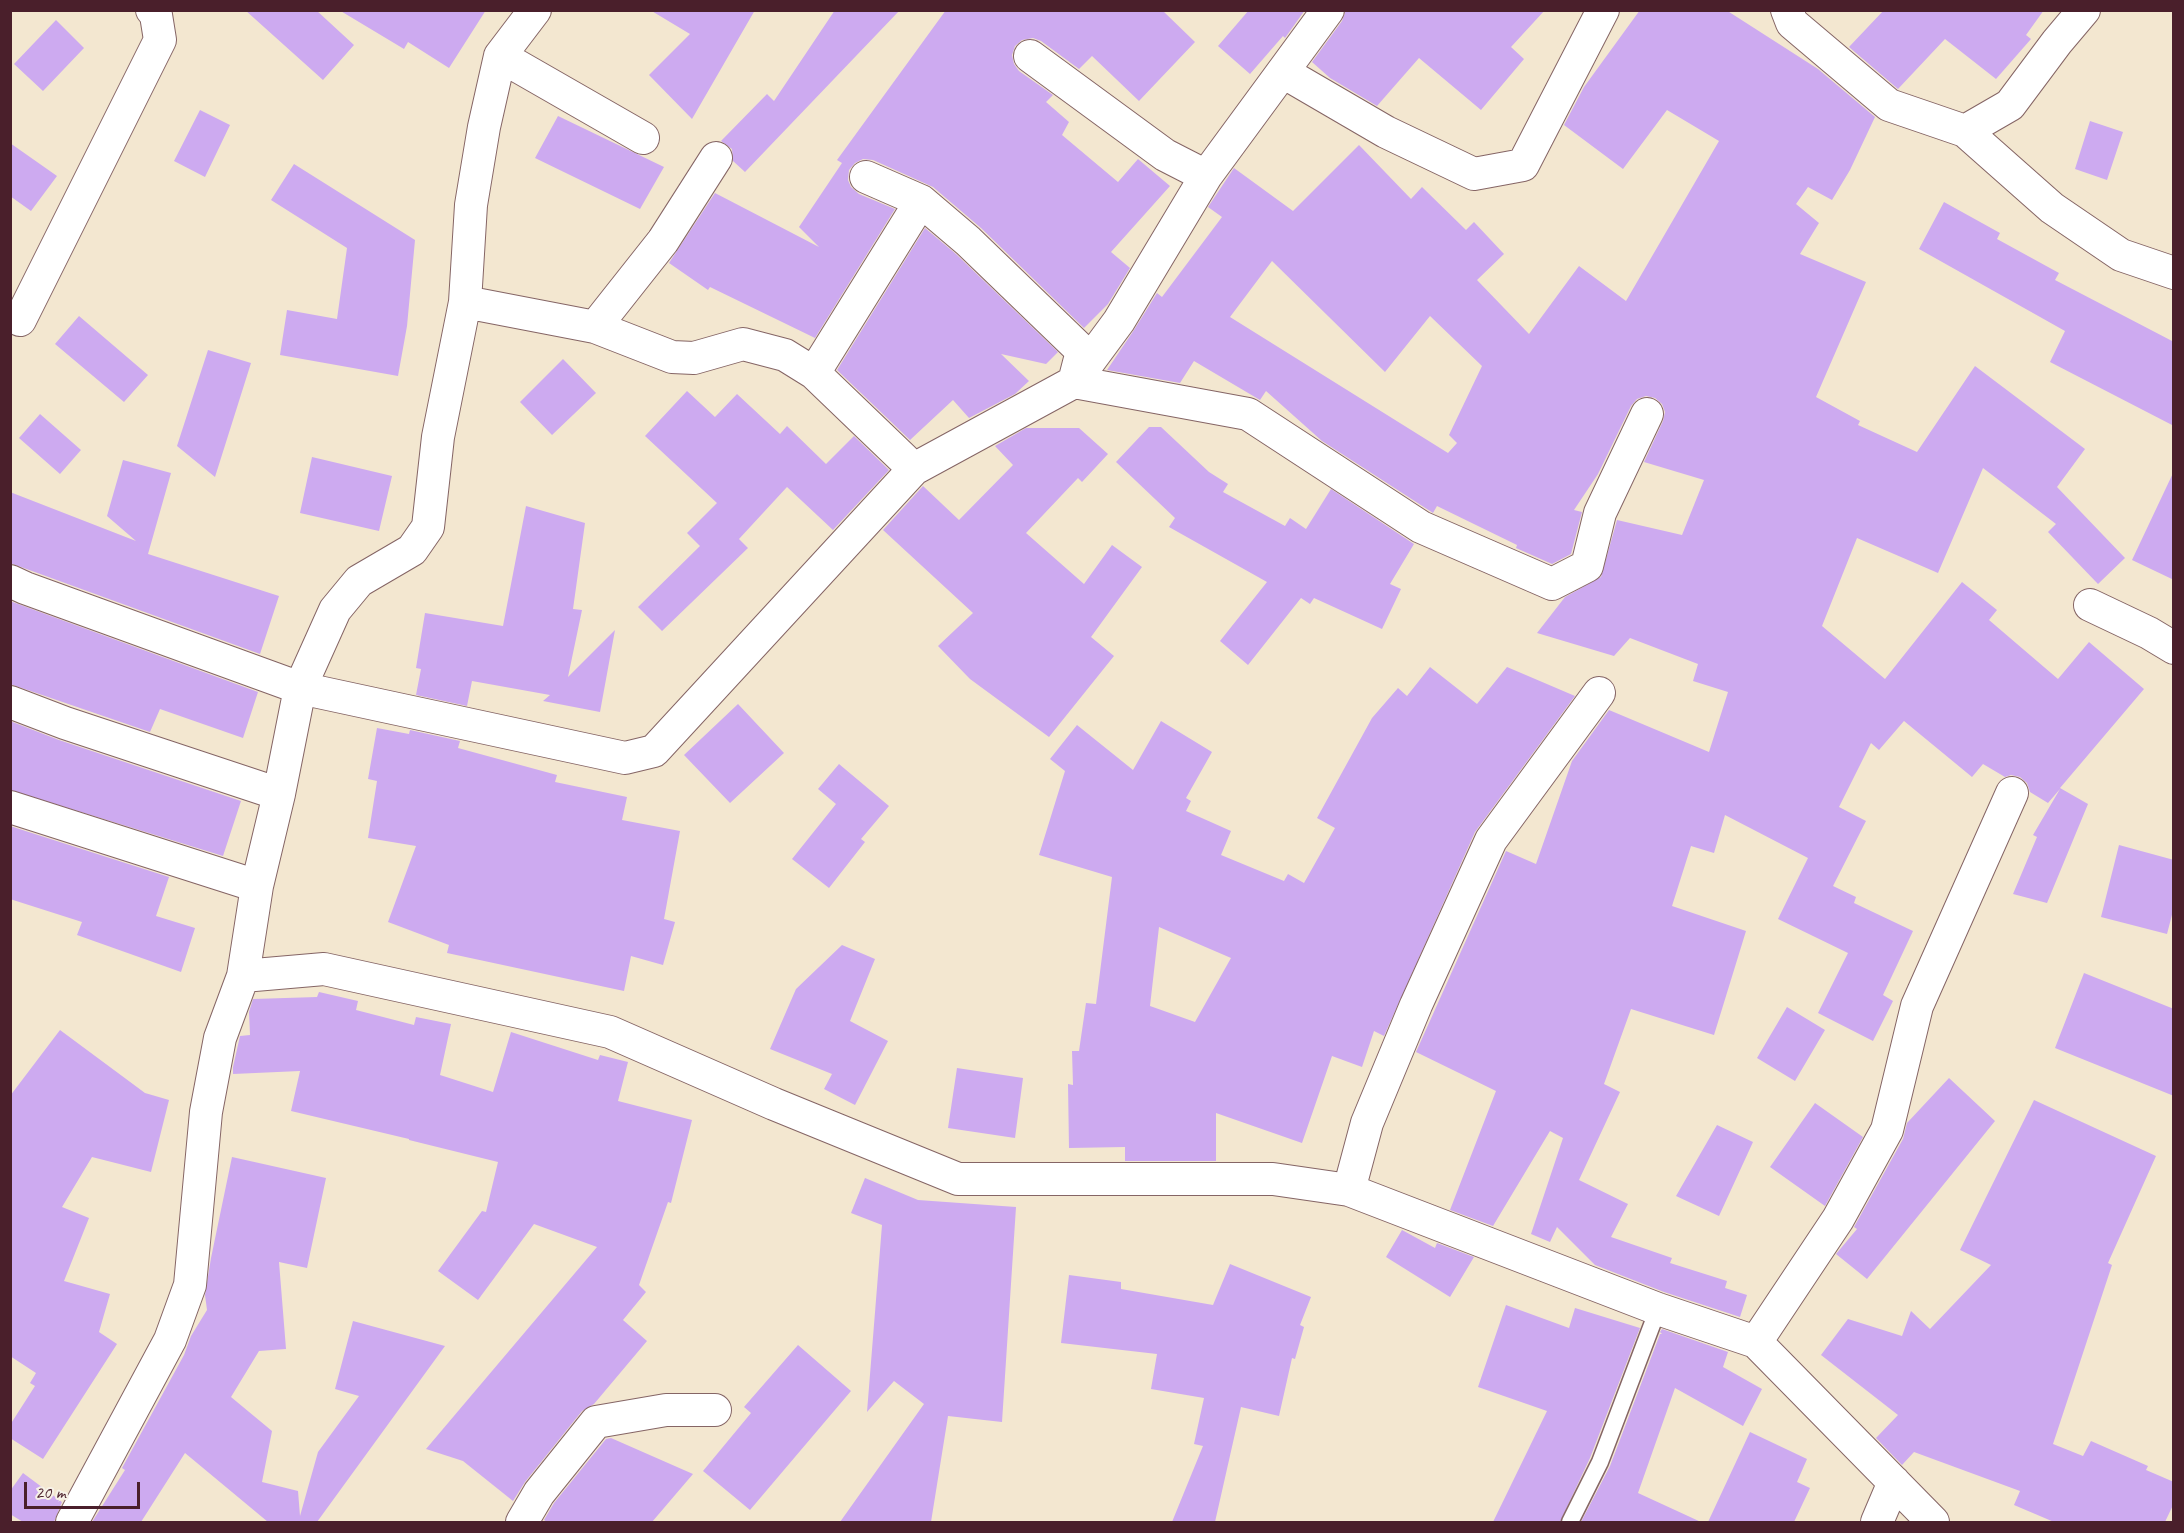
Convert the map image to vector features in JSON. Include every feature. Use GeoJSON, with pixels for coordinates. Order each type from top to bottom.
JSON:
{"type":"FeatureCollection","features":[{"type":"Feature","properties":{"kind":"street"},"geometry":{"type":"LineString","coordinates":[[20,320],[160,40],[156,15],[152,10]]}},
{"type":"Feature","properties":{"kind":"street"},"geometry":{"type":"LineString","coordinates":[[72,1522],[170,1340],[190,1285],[206,1112],[220,1038],[243,976],[257,886],[279,794],[300,688],[335,610],[359,581],[412,550],[428,527],[438,437],[465,302],[471,205],[484,127],[500,56],[535,10]]}},
{"type":"Feature","properties":{"kind":"street"},"geometry":{"type":"LineString","coordinates":[[10,581],[300,688],[625,758],[654,751],[914,469],[1074,382],[1119,321],[1206,176],[1328,10]]}},
{"type":"Feature","properties":{"kind":"street"},"geometry":{"type":"LineString","coordinates":[[1283,72],[1386,132],[1474,174],[1523,165],[1603,10]]}},
{"type":"Feature","properties":{"kind":"street"},"geometry":{"type":"LineString","coordinates":[[1787,10],[1792,23],[1889,105],[1965,131],[2052,208],[2121,255],[2174,273]]}},
{"type":"Feature","properties":{"kind":"street"},"geometry":{"type":"LineString","coordinates":[[1965,131],[2010,105],[2084,10]]}},
{"type":"Feature","properties":{"kind":"street"},"geometry":{"type":"LineString","coordinates":[[500,56],[643,138]]}},
{"type":"Feature","properties":{"kind":"street"},"geometry":{"type":"LineString","coordinates":[[1030,56],[1165,155],[1206,176]]}},
{"type":"Feature","properties":{"kind":"street"},"geometry":{"type":"LineString","coordinates":[[595,327],[663,241],[716,158]]}},
{"type":"Feature","properties":{"kind":"street"},"geometry":{"type":"LineString","coordinates":[[866,177],[921,201],[968,241],[1082,351],[1074,382]]}},
{"type":"Feature","properties":{"kind":"street"},"geometry":{"type":"LineString","coordinates":[[814,373],[921,201]]}},
{"type":"Feature","properties":{"kind":"street"},"geometry":{"type":"LineString","coordinates":[[465,302],[595,327],[672,357],[694,358],[743,344],[785,355],[814,373],[914,469]]}},
{"type":"Feature","properties":{"kind":"street"},"geometry":{"type":"LineString","coordinates":[[1074,382],[1248,414],[1421,527],[1552,584],[1587,566],[1600,513],[1647,414]]}},
{"type":"Feature","properties":{"kind":"street"},"geometry":{"type":"LineString","coordinates":[[2090,605],[2149,633],[2174,648]]}},
{"type":"Feature","properties":{"kind":"street"},"geometry":{"type":"LineString","coordinates":[[1349,1190],[1367,1123],[1416,1005],[1491,840],[1599,693]]}},
{"type":"Feature","properties":{"kind":"street"},"geometry":{"type":"LineString","coordinates":[[10,702],[65,723],[279,794]]}},
{"type":"Feature","properties":{"kind":"street"},"geometry":{"type":"LineString","coordinates":[[1756,1342],[1838,1219],[1887,1130],[1917,1005],[2012,794]]}},
{"type":"Feature","properties":{"kind":"street"},"geometry":{"type":"LineString","coordinates":[[10,807],[257,886]]}},
{"type":"Feature","properties":{"kind":"street"},"geometry":{"type":"LineString","coordinates":[[243,976],[324,969],[610,1032],[774,1104],[958,1179],[1273,1179],[1349,1190],[1658,1310],[1756,1342],[1933,1522]]}},
{"type":"Feature","properties":{"kind":"street"},"geometry":{"type":"LineString","coordinates":[[522,1522],[539,1493],[596,1422],[666,1410],[715,1410]]}},
{"type":"Feature","properties":{"kind":"street"},"geometry":{"type":"LineString","coordinates":[[1877,1522],[1894,1482]]}},
{"type":"Feature","properties":{"kind":"lane"},"geometry":{"type":"LineString","coordinates":[[1570,1522],[1600,1462],[1658,1310]]}},
{"type":"Feature","properties":{"kind":"building"},"geometry":{"type":"Polygon","coordinates":[[[245,10],[316,10],[354,45],[323,80],[245,10]]]}},
{"type":"Feature","properties":{"kind":"building"},"geometry":{"type":"Polygon","coordinates":[[[339,10],[486,10],[449,68],[408,42],[404,49],[339,10]]]}},
{"type":"Feature","properties":{"kind":"building"},"geometry":{"type":"Polygon","coordinates":[[[650,10],[755,10],[692,119],[649,75],[690,34],[650,10]]]}},
{"type":"Feature","properties":{"kind":"building"},"geometry":{"type":"Polygon","coordinates":[[[835,10],[900,10],[745,172],[733,161],[732,149],[721,141],[767,94],[774,101],[835,10]]]}},
{"type":"Feature","properties":{"kind":"building"},"geometry":{"type":"Polygon","coordinates":[[[946,10],[1162,10],[1195,42],[1139,101],[1092,56],[1079,69],[1041,41],[1033,38],[1022,40],[1015,46],[1012,55],[1014,64],[1019,71],[1053,95],[1046,102],[1069,122],[1062,135],[1118,182],[1138,159],[1170,186],[1111,252],[1130,268],[1108,304],[1084,328],[981,228],[933,187],[873,160],[863,159],[849,170],[848,180],[851,187],[859,194],[895,209],[815,338],[710,287],[708,290],[669,263],[715,193],[819,247],[799,227],[842,163],[837,160],[946,10]]]}},
{"type":"Feature","properties":{"kind":"building"},"geometry":{"type":"Polygon","coordinates":[[[1249,10],[1305,10],[1285,38],[1283,36],[1250,74],[1218,46],[1249,10]]]}},
{"type":"Feature","properties":{"kind":"building"},"geometry":{"type":"Polygon","coordinates":[[[1346,10],[1545,10],[1511,47],[1524,59],[1481,110],[1419,58],[1377,106],[1330,78],[1312,62],[1342,21],[1346,10]]]}},
{"type":"Feature","properties":{"kind":"building"},"geometry":{"type":"Polygon","coordinates":[[[1640,10],[1726,10],[1818,69],[1875,117],[1850,170],[1832,200],[1808,187],[1796,204],[1819,223],[1800,254],[1866,282],[1816,397],[1860,421],[1858,425],[1917,452],[1975,366],[2085,449],[2057,487],[2125,558],[2098,584],[2048,532],[2056,524],[1983,468],[1938,573],[1857,538],[1822,626],[1885,679],[1962,582],[1997,610],[1989,620],[2058,679],[2089,642],[2144,689],[2060,788],[2088,804],[2047,903],[2013,894],[2037,837],[2033,835],[2060,789],[2048,803],[2030,792],[2027,783],[2020,777],[2011,775],[2005,777],[1983,764],[1972,777],[1904,721],[1879,750],[1871,743],[1839,807],[1866,821],[1833,886],[1856,897],[1854,903],[1913,931],[1883,995],[1893,1001],[1873,1041],[1818,1013],[1848,953],[1778,919],[1808,858],[1725,815],[1714,853],[1691,846],[1672,906],[1746,931],[1714,1035],[1631,1009],[1604,1084],[1620,1092],[1579,1180],[1628,1204],[1611,1237],[1672,1258],[1670,1263],[1727,1281],[1725,1288],[1747,1295],[1740,1317],[1664,1292],[1595,1265],[1557,1227],[1550,1242],[1531,1234],[1563,1138],[1550,1131],[1493,1226],[1450,1210],[1496,1091],[1416,1052],[1506,851],[1536,864],[1572,761],[1609,710],[1709,752],[1728,692],[1693,681],[1698,664],[1630,638],[1614,656],[1537,633],[1565,597],[1601,577],[1617,520],[1682,535],[1704,480],[1644,462],[1663,421],[1665,412],[1662,404],[1655,398],[1646,396],[1637,399],[1631,406],[1598,474],[1574,510],[1582,512],[1571,554],[1552,564],[1516,548],[1517,545],[1437,506],[1433,513],[1322,441],[1266,391],[1260,400],[1194,361],[1180,383],[1107,370],[1157,293],[1162,297],[1222,217],[1208,207],[1234,168],[1293,211],[1359,145],[1411,199],[1422,187],[1466,230],[1474,222],[1504,254],[1477,280],[1529,334],[1579,266],[1626,301],[1719,141],[1667,110],[1623,169],[1564,125],[1584,87],[1640,10]],[[1272,261],[1230,317],[1448,453],[1457,443],[1449,435],[1482,366],[1430,316],[1385,372],[1272,261]]]}},
{"type":"Feature","properties":{"kind":"building"},"geometry":{"type":"Polygon","coordinates":[[[1884,10],[2044,10],[2026,35],[2031,39],[1996,79],[1945,39],[1898,89],[1849,47],[1884,10]]]}},
{"type":"Feature","properties":{"kind":"building"},"geometry":{"type":"Polygon","coordinates":[[[56,20],[84,48],[43,91],[14,64],[56,20]]]}},
{"type":"Feature","properties":{"kind":"building"},"geometry":{"type":"Polygon","coordinates":[[[200,110],[230,125],[205,177],[174,161],[200,110]]]}},
{"type":"Feature","properties":{"kind":"building"},"geometry":{"type":"Polygon","coordinates":[[[558,116],[664,167],[640,209],[535,158],[558,116]]]}},
{"type":"Feature","properties":{"kind":"building"},"geometry":{"type":"Polygon","coordinates":[[[2090,121],[2123,132],[2107,180],[2075,169],[2090,121]]]}},
{"type":"Feature","properties":{"kind":"building"},"geometry":{"type":"Polygon","coordinates":[[[10,143],[57,176],[31,211],[10,196],[10,143]]]}},
{"type":"Feature","properties":{"kind":"building"},"geometry":{"type":"Polygon","coordinates":[[[294,164],[415,240],[407,326],[398,376],[280,355],[287,310],[337,319],[347,248],[271,200],[294,164]]]}},
{"type":"Feature","properties":{"kind":"building"},"geometry":{"type":"Polygon","coordinates":[[[1944,202],[2000,233],[1997,239],[2059,273],[2055,280],[2174,342],[2174,426],[2050,362],[2065,331],[1919,249],[1944,202]]]}},
{"type":"Feature","properties":{"kind":"building"},"geometry":{"type":"Polygon","coordinates":[[[925,228],[956,254],[1058,352],[1046,364],[1001,354],[1029,381],[1015,394],[969,418],[953,400],[910,440],[837,370],[925,228]]]}},
{"type":"Feature","properties":{"kind":"building"},"geometry":{"type":"Polygon","coordinates":[[[79,316],[148,375],[124,402],[55,344],[79,316]]]}},
{"type":"Feature","properties":{"kind":"building"},"geometry":{"type":"Polygon","coordinates":[[[208,350],[251,363],[215,477],[177,446],[208,350]]]}},
{"type":"Feature","properties":{"kind":"building"},"geometry":{"type":"Polygon","coordinates":[[[563,359],[596,393],[552,435],[520,402],[563,359]]]}},
{"type":"Feature","properties":{"kind":"building"},"geometry":{"type":"Polygon","coordinates":[[[687,391],[715,417],[737,394],[780,434],[787,426],[826,464],[854,436],[889,470],[833,530],[787,487],[739,539],[748,548],[662,631],[638,607],[700,546],[687,533],[717,503],[645,436],[687,391]]]}},
{"type":"Feature","properties":{"kind":"building"},"geometry":{"type":"Polygon","coordinates":[[[40,414],[81,450],[60,474],[19,438],[40,414]]]}},
{"type":"Feature","properties":{"kind":"building"},"geometry":{"type":"Polygon","coordinates":[[[1149,427],[1161,427],[1209,472],[1228,484],[1223,492],[1285,526],[1290,518],[1306,529],[1331,489],[1414,544],[1390,584],[1401,589],[1382,629],[1314,598],[1310,604],[1301,598],[1248,665],[1220,641],[1267,582],[1169,527],[1175,518],[1116,462],[1149,427]]]}},
{"type":"Feature","properties":{"kind":"building"},"geometry":{"type":"Polygon","coordinates":[[[1026,428],[1079,428],[1108,454],[1082,482],[1078,478],[1026,533],[1084,584],[1112,545],[1142,567],[1091,637],[1114,656],[1049,737],[970,679],[938,646],[973,613],[883,530],[923,486],[959,520],[1013,465],[995,446],[1026,428]]]}},
{"type":"Feature","properties":{"kind":"building"},"geometry":{"type":"Polygon","coordinates":[[[312,457],[392,476],[379,531],[300,513],[312,457]]]}},
{"type":"Feature","properties":{"kind":"building"},"geometry":{"type":"Polygon","coordinates":[[[123,460],[171,473],[148,554],[279,596],[260,654],[10,563],[10,492],[136,541],[107,516],[123,460]]]}},
{"type":"Feature","properties":{"kind":"building"},"geometry":{"type":"Polygon","coordinates":[[[2174,471],[2174,580],[2132,560],[2174,471]]]}},
{"type":"Feature","properties":{"kind":"building"},"geometry":{"type":"Polygon","coordinates":[[[526,506],[585,523],[573,609],[582,610],[568,677],[615,630],[600,712],[543,701],[550,695],[472,681],[467,706],[416,695],[421,669],[416,668],[425,613],[503,626],[526,506]]]}},
{"type":"Feature","properties":{"kind":"building"},"geometry":{"type":"Polygon","coordinates":[[[10,601],[258,692],[243,738],[160,709],[150,732],[10,684],[10,601]]]}},
{"type":"Feature","properties":{"kind":"building"},"geometry":{"type":"Polygon","coordinates":[[[1430,667],[1477,704],[1507,667],[1575,696],[1475,832],[1384,1036],[1374,1031],[1362,1067],[1332,1056],[1302,1143],[1216,1113],[1216,1161],[1125,1161],[1125,1147],[1069,1148],[1068,1084],[1073,1085],[1072,1051],[1079,1051],[1086,1003],[1096,1004],[1112,877],[1039,855],[1065,771],[1050,759],[1077,725],[1133,770],[1161,721],[1212,752],[1186,798],[1191,801],[1186,811],[1231,831],[1221,855],[1284,881],[1288,874],[1304,883],[1335,828],[1317,818],[1372,718],[1398,688],[1407,696],[1430,667]],[[1159,927],[1150,1006],[1195,1022],[1231,958],[1159,927]]]}},
{"type":"Feature","properties":{"kind":"building"},"geometry":{"type":"Polygon","coordinates":[[[738,704],[784,753],[730,803],[684,755],[738,704]]]}},
{"type":"Feature","properties":{"kind":"building"},"geometry":{"type":"Polygon","coordinates":[[[10,721],[59,740],[241,801],[223,856],[10,790],[10,721]]]}},
{"type":"Feature","properties":{"kind":"building"},"geometry":{"type":"Polygon","coordinates":[[[377,728],[409,734],[410,730],[460,741],[458,748],[557,775],[555,782],[627,797],[622,820],[680,831],[664,919],[675,922],[663,965],[631,956],[624,991],[447,953],[449,945],[388,922],[416,846],[368,838],[377,781],[368,779],[377,728]]]}},
{"type":"Feature","properties":{"kind":"building"},"geometry":{"type":"Polygon","coordinates":[[[839,764],[889,806],[861,839],[865,842],[829,888],[792,859],[836,804],[818,789],[839,764]]]}},
{"type":"Feature","properties":{"kind":"building"},"geometry":{"type":"Polygon","coordinates":[[[10,826],[169,877],[156,916],[195,928],[181,972],[77,935],[82,922],[10,899],[10,826]]]}},
{"type":"Feature","properties":{"kind":"building"},"geometry":{"type":"Polygon","coordinates":[[[2119,845],[2174,860],[2174,907],[2167,934],[2101,917],[2119,845]]]}},
{"type":"Feature","properties":{"kind":"building"},"geometry":{"type":"Polygon","coordinates":[[[842,945],[875,959],[850,1021],[888,1041],[855,1105],[824,1089],[832,1074],[770,1049],[796,989],[842,945]]]}},
{"type":"Feature","properties":{"kind":"building"},"geometry":{"type":"Polygon","coordinates":[[[2084,973],[2174,1009],[2174,1096],[2055,1048],[2084,973]]]}},
{"type":"Feature","properties":{"kind":"building"},"geometry":{"type":"Polygon","coordinates":[[[319,992],[358,1001],[356,1010],[414,1025],[416,1017],[451,1024],[440,1075],[493,1092],[511,1032],[598,1060],[600,1055],[628,1062],[618,1101],[692,1120],[671,1203],[668,1202],[639,1285],[646,1292],[623,1320],[647,1341],[594,1404],[582,1411],[525,1482],[513,1501],[463,1461],[426,1449],[597,1247],[534,1224],[478,1300],[438,1271],[482,1211],[486,1212],[498,1162],[291,1111],[300,1071],[233,1074],[240,1036],[250,1035],[249,1012],[253,999],[317,997],[319,992]]]}},
{"type":"Feature","properties":{"kind":"building"},"geometry":{"type":"Polygon","coordinates":[[[1787,1007],[1825,1030],[1795,1081],[1757,1058],[1787,1007]]]}},
{"type":"Feature","properties":{"kind":"building"},"geometry":{"type":"Polygon","coordinates":[[[60,1030],[145,1093],[169,1100],[151,1172],[92,1157],[62,1207],[89,1218],[64,1281],[110,1294],[99,1332],[117,1344],[43,1459],[10,1438],[10,1425],[35,1386],[30,1383],[36,1373],[10,1356],[10,1096],[60,1030]]]}},
{"type":"Feature","properties":{"kind":"building"},"geometry":{"type":"Polygon","coordinates":[[[957,1068],[1023,1078],[1015,1138],[948,1128],[957,1068]]]}},
{"type":"Feature","properties":{"kind":"building"},"geometry":{"type":"Polygon","coordinates":[[[1949,1078],[1995,1121],[1867,1279],[1836,1254],[1857,1229],[1854,1227],[1903,1139],[1907,1123],[1949,1078]]]}},
{"type":"Feature","properties":{"kind":"building"},"geometry":{"type":"Polygon","coordinates":[[[2034,1100],[2156,1156],[2108,1263],[2112,1265],[2053,1444],[2083,1456],[2091,1441],[2148,1466],[2146,1470],[2174,1482],[2174,1503],[2165,1522],[2054,1522],[2014,1505],[2020,1491],[1914,1452],[1902,1465],[1876,1438],[1898,1415],[1821,1355],[1848,1319],[1902,1336],[1911,1311],[1930,1329],[1991,1265],[1960,1250],[2034,1100]]]}},
{"type":"Feature","properties":{"kind":"building"},"geometry":{"type":"Polygon","coordinates":[[[1815,1103],[1863,1137],[1825,1206],[1770,1167],[1815,1103]]]}},
{"type":"Feature","properties":{"kind":"building"},"geometry":{"type":"Polygon","coordinates":[[[1717,1125],[1753,1142],[1719,1216],[1676,1196],[1717,1125]]]}},
{"type":"Feature","properties":{"kind":"building"},"geometry":{"type":"Polygon","coordinates":[[[232,1157],[326,1178],[307,1268],[279,1262],[286,1349],[259,1351],[231,1397],[272,1431],[262,1482],[298,1491],[300,1516],[318,1452],[359,1396],[335,1389],[353,1321],[445,1346],[317,1522],[268,1522],[185,1453],[141,1522],[92,1522],[125,1470],[122,1468],[207,1310],[205,1295],[211,1258],[232,1157]]]}},
{"type":"Feature","properties":{"kind":"building"},"geometry":{"type":"Polygon","coordinates":[[[865,1178],[918,1200],[1016,1207],[1002,1422],[948,1416],[931,1522],[840,1522],[924,1404],[894,1381],[867,1412],[882,1225],[851,1213],[865,1178]]]}},
{"type":"Feature","properties":{"kind":"building"},"geometry":{"type":"Polygon","coordinates":[[[1402,1230],[1435,1248],[1437,1243],[1474,1257],[1450,1297],[1386,1257],[1402,1230]]]}},
{"type":"Feature","properties":{"kind":"building"},"geometry":{"type":"Polygon","coordinates":[[[1230,1264],[1311,1297],[1300,1325],[1304,1327],[1295,1359],[1292,1358],[1279,1416],[1241,1407],[1215,1522],[1172,1522],[1203,1446],[1194,1444],[1204,1398],[1151,1389],[1157,1354],[1061,1343],[1069,1275],[1121,1282],[1121,1289],[1213,1305],[1230,1264]]]}},
{"type":"Feature","properties":{"kind":"building"},"geometry":{"type":"Polygon","coordinates":[[[1506,1305],[1569,1328],[1575,1308],[1640,1328],[1590,1458],[1560,1522],[1493,1522],[1547,1411],[1478,1387],[1506,1305]]]}},
{"type":"Feature","properties":{"kind":"building"},"geometry":{"type":"Polygon","coordinates":[[[1662,1329],[1728,1352],[1723,1367],[1762,1389],[1743,1426],[1675,1388],[1638,1493],[1701,1522],[1581,1522],[1610,1466],[1662,1329]]]}},
{"type":"Feature","properties":{"kind":"building"},"geometry":{"type":"Polygon","coordinates":[[[798,1345],[851,1391],[750,1510],[703,1471],[751,1413],[744,1407],[798,1345]]]}},
{"type":"Feature","properties":{"kind":"building"},"geometry":{"type":"Polygon","coordinates":[[[1750,1432],[1807,1459],[1797,1482],[1810,1488],[1794,1522],[1708,1522],[1750,1432]]]}},
{"type":"Feature","properties":{"kind":"building"},"geometry":{"type":"Polygon","coordinates":[[[611,1438],[693,1474],[652,1522],[547,1522],[544,1520],[554,1503],[606,1439],[611,1438]]]}},
{"type":"Feature","properties":{"kind":"building"},"geometry":{"type":"Polygon","coordinates":[[[23,1473],[62,1502],[54,1522],[23,1522],[10,1514],[10,1491],[23,1473]]]}}]}
